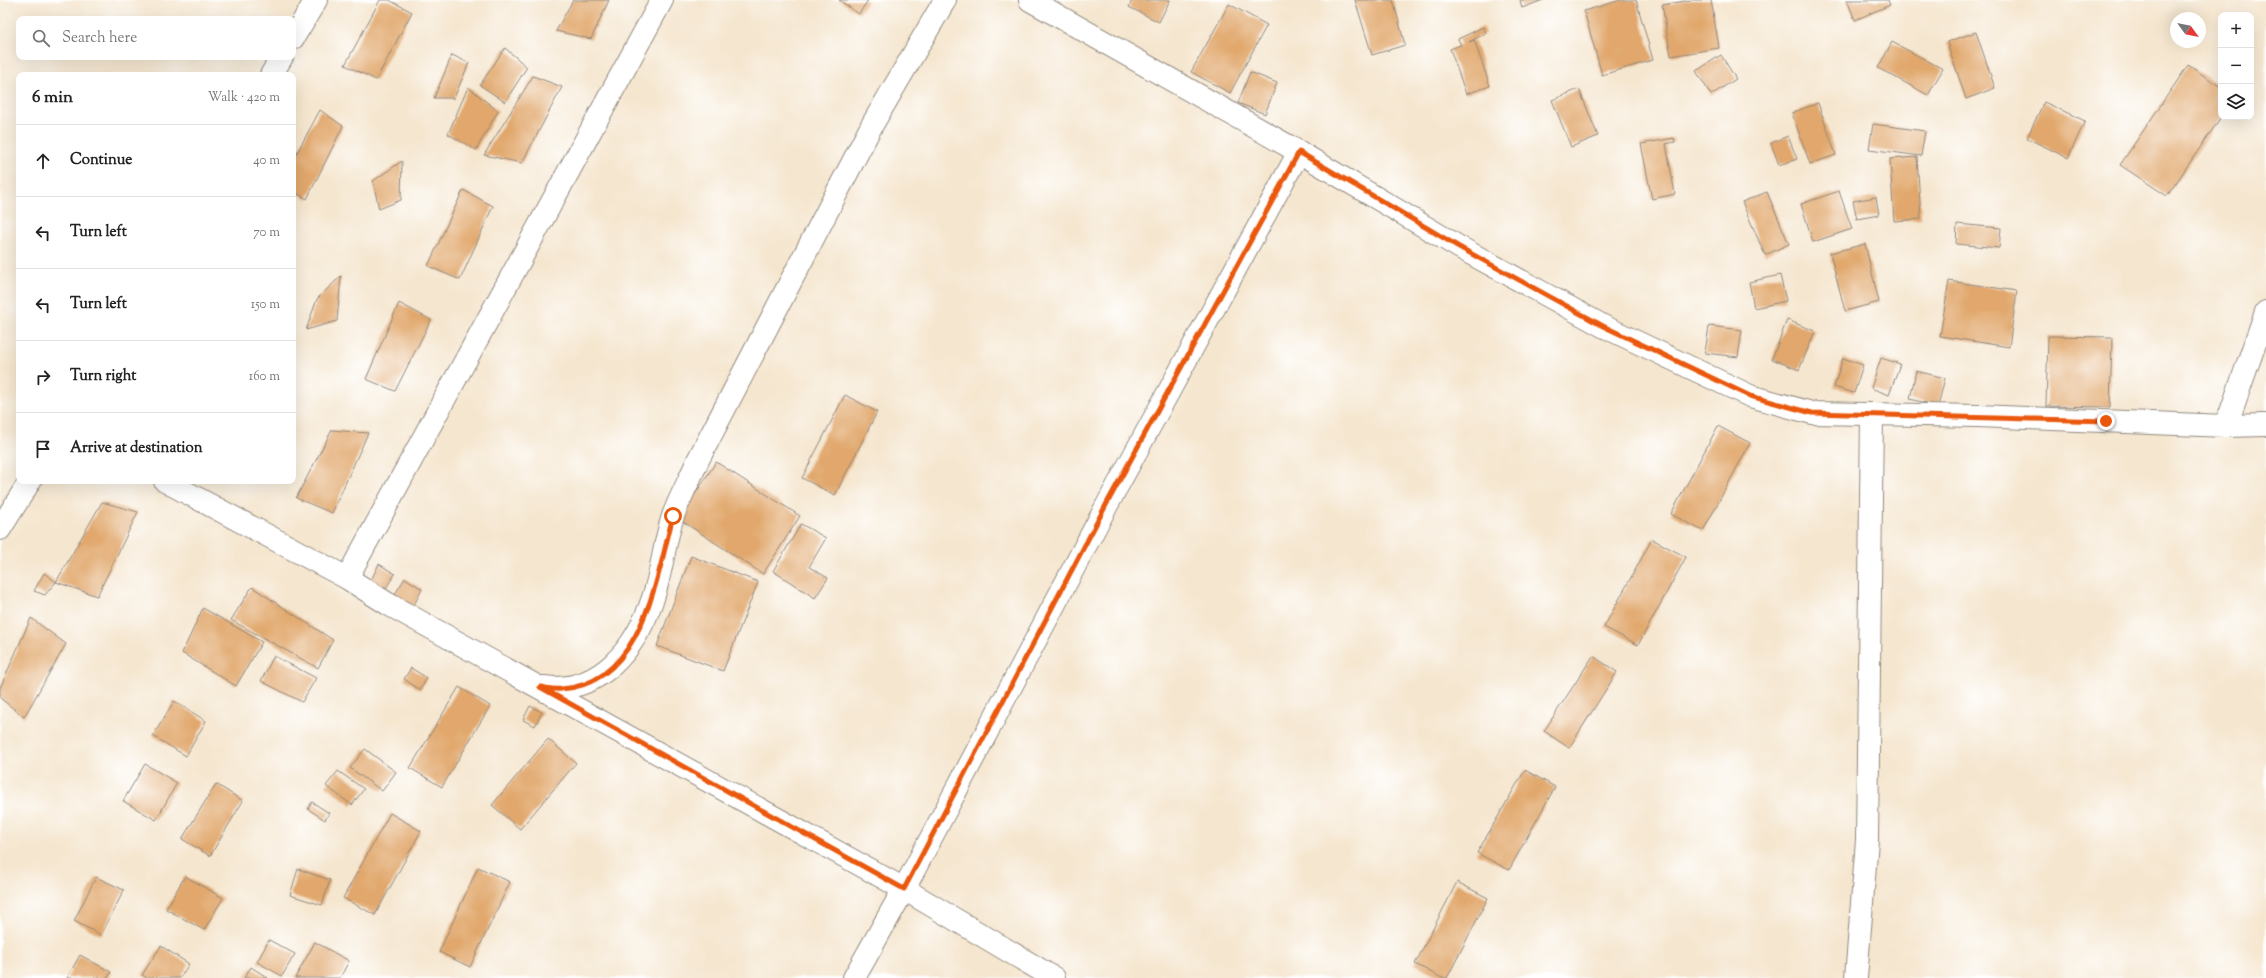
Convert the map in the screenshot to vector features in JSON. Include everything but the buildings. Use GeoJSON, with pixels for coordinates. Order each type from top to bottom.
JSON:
{"type":"FeatureCollection","features":[{"type":"Feature","properties":{"kind":"street"},"geometry":{"type":"LineString","coordinates":[[296,33],[316,0]]}},
{"type":"Feature","properties":{"kind":"street"},"geometry":{"type":"LineString","coordinates":[[347,578],[662,0]]}},
{"type":"Feature","properties":{"kind":"street"},"geometry":{"type":"LineString","coordinates":[[540,687],[566,689],[577,687],[598,677],[616,662],[635,637],[652,599],[673,516],[698,460],[872,125],[946,0]]}},
{"type":"Feature","properties":{"kind":"street"},"geometry":{"type":"LineString","coordinates":[[1030,0],[1299,152],[1459,247],[1603,326],[1750,396],[1812,413],[2266,426]]}},
{"type":"Feature","properties":{"kind":"street"},"geometry":{"type":"LineString","coordinates":[[273,72],[280,60]]}},
{"type":"Feature","properties":{"kind":"street"},"geometry":{"type":"LineString","coordinates":[[854,978],[904,889],[1106,505],[1299,152]]}},
{"type":"Feature","properties":{"kind":"street"},"geometry":{"type":"LineString","coordinates":[[2226,426],[2266,312]]}},
{"type":"Feature","properties":{"kind":"street"},"geometry":{"type":"LineString","coordinates":[[1856,978],[1867,840],[1872,414]]}},
{"type":"Feature","properties":{"kind":"street"},"geometry":{"type":"LineString","coordinates":[[0,529],[28,484]]}},
{"type":"Feature","properties":{"kind":"street"},"geometry":{"type":"LineString","coordinates":[[172,484],[347,578],[388,604],[904,889],[1054,978]]}},
{"type":"Feature","properties":{"kind":"route"},"geometry":{"type":"LineString","coordinates":[[673,516],[652,599],[635,637],[616,662],[598,677],[577,687],[560,690],[540,687],[904,889],[1106,505],[1299,152],[1459,247],[1603,326],[1750,396],[1812,413],[1978,416],[2106,421]]}}]}
